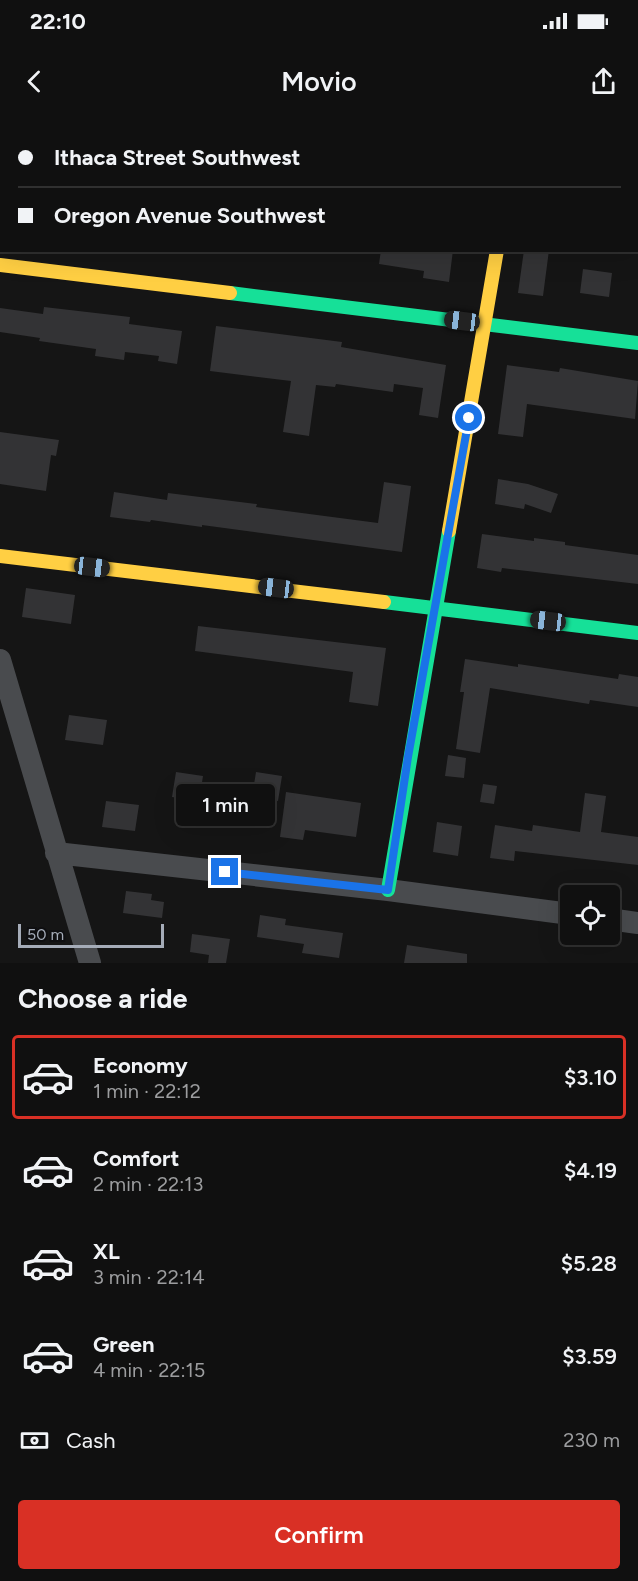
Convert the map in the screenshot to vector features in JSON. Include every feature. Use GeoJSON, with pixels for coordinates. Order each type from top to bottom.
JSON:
{"type":"FeatureCollection","features":[{"type":"Feature","properties":{"kind":"street"},"geometry":{"type":"LineString","coordinates":[[388,890],[408,757],[486,324],[497,252]]}},
{"type":"Feature","properties":{"kind":"street"},"geometry":{"type":"LineString","coordinates":[[0,265],[638,343]]}},
{"type":"Feature","properties":{"kind":"street"},"geometry":{"type":"LineString","coordinates":[[0,556],[638,633]]}},
{"type":"Feature","properties":{"kind":"street"},"geometry":{"type":"LineString","coordinates":[[0,660],[90,963]]}},
{"type":"Feature","properties":{"kind":"street"},"geometry":{"type":"LineString","coordinates":[[56,853],[388,890],[560,913]]}},
{"type":"Feature","properties":{"kind":"street"},"geometry":{"type":"LineString","coordinates":[[620,921],[638,923]]}},
{"type":"Feature","properties":{"kind":"building"},"geometry":{"type":"Polygon","coordinates":[[[381,252],[453,252],[449,282],[423,278],[424,271],[379,264],[381,252]]]}},
{"type":"Feature","properties":{"kind":"building"},"geometry":{"type":"Polygon","coordinates":[[[524,252],[549,252],[543,296],[518,293],[524,252]]]}},
{"type":"Feature","properties":{"kind":"building"},"geometry":{"type":"Polygon","coordinates":[[[583,269],[612,273],[609,297],[580,293],[583,269]]]}},
{"type":"Feature","properties":{"kind":"building"},"geometry":{"type":"Polygon","coordinates":[[[44,307],[130,317],[129,324],[182,331],[177,364],[158,361],[159,356],[125,352],[124,360],[95,356],[96,349],[39,341],[40,338],[0,332],[0,308],[43,314],[44,307]]]}},
{"type":"Feature","properties":{"kind":"building"},"geometry":{"type":"Polygon","coordinates":[[[216,326],[342,342],[341,347],[446,365],[438,418],[419,415],[423,388],[394,384],[393,392],[336,384],[335,387],[316,385],[309,436],[283,432],[291,381],[210,371],[216,326]]]}},
{"type":"Feature","properties":{"kind":"building"},"geometry":{"type":"Polygon","coordinates":[[[507,365],[559,372],[560,368],[638,381],[635,419],[527,404],[523,437],[498,434],[507,365]]]}},
{"type":"Feature","properties":{"kind":"building"},"geometry":{"type":"Polygon","coordinates":[[[0,432],[59,440],[56,456],[51,455],[46,491],[0,484],[0,432]]]}},
{"type":"Feature","properties":{"kind":"building"},"geometry":{"type":"Polygon","coordinates":[[[498,479],[528,484],[558,494],[551,513],[525,504],[524,509],[495,504],[498,479]]]}},
{"type":"Feature","properties":{"kind":"building"},"geometry":{"type":"Polygon","coordinates":[[[384,482],[411,486],[402,552],[202,525],[202,527],[110,517],[114,492],[167,500],[168,493],[378,523],[384,482]]]}},
{"type":"Feature","properties":{"kind":"building"},"geometry":{"type":"Polygon","coordinates":[[[482,534],[534,541],[534,538],[565,542],[565,545],[638,555],[638,584],[502,568],[501,572],[477,568],[482,534]]]}},
{"type":"Feature","properties":{"kind":"building"},"geometry":{"type":"Polygon","coordinates":[[[26,588],[75,595],[71,624],[22,617],[26,588]]]}},
{"type":"Feature","properties":{"kind":"building"},"geometry":{"type":"Polygon","coordinates":[[[198,626],[386,648],[378,706],[349,702],[353,672],[195,651],[198,626]]]}},
{"type":"Feature","properties":{"kind":"building"},"geometry":{"type":"Polygon","coordinates":[[[465,659],[518,667],[518,664],[618,679],[619,674],[638,677],[638,707],[590,700],[589,704],[490,688],[480,753],[456,749],[464,692],[460,692],[465,659]]]}},
{"type":"Feature","properties":{"kind":"building"},"geometry":{"type":"Polygon","coordinates":[[[69,715],[107,720],[103,745],[65,740],[69,715]]]}},
{"type":"Feature","properties":{"kind":"building"},"geometry":{"type":"Polygon","coordinates":[[[448,755],[466,758],[464,778],[445,776],[448,755]]]}},
{"type":"Feature","properties":{"kind":"building"},"geometry":{"type":"Polygon","coordinates":[[[176,772],[203,776],[199,801],[172,797],[176,772]]]}},
{"type":"Feature","properties":{"kind":"building"},"geometry":{"type":"Polygon","coordinates":[[[256,772],[282,776],[278,801],[252,797],[256,772]]]}},
{"type":"Feature","properties":{"kind":"building"},"geometry":{"type":"Polygon","coordinates":[[[483,784],[497,786],[494,804],[480,802],[483,784]]]}},
{"type":"Feature","properties":{"kind":"building"},"geometry":{"type":"Polygon","coordinates":[[[286,792],[361,803],[356,837],[305,830],[303,840],[280,837],[286,792]]]}},
{"type":"Feature","properties":{"kind":"building"},"geometry":{"type":"Polygon","coordinates":[[[585,793],[606,796],[601,832],[638,837],[638,865],[515,851],[514,861],[490,858],[495,825],[532,831],[533,825],[580,832],[585,793]]]}},
{"type":"Feature","properties":{"kind":"building"},"geometry":{"type":"Polygon","coordinates":[[[106,801],[139,805],[135,831],[102,827],[106,801]]]}},
{"type":"Feature","properties":{"kind":"building"},"geometry":{"type":"Polygon","coordinates":[[[437,822],[462,826],[458,856],[433,852],[437,822]]]}},
{"type":"Feature","properties":{"kind":"building"},"geometry":{"type":"Polygon","coordinates":[[[126,891],[152,894],[151,900],[164,902],[162,918],[123,913],[126,891]]]}},
{"type":"Feature","properties":{"kind":"building"},"geometry":{"type":"Polygon","coordinates":[[[260,915],[286,919],[285,925],[343,933],[339,958],[302,953],[304,944],[257,937],[260,915]]]}},
{"type":"Feature","properties":{"kind":"building"},"geometry":{"type":"Polygon","coordinates":[[[192,934],[230,939],[226,963],[208,963],[209,955],[190,952],[192,934]]]}},
{"type":"Feature","properties":{"kind":"building"},"geometry":{"type":"Polygon","coordinates":[[[407,945],[467,954],[467,963],[404,963],[407,945]]]}},
{"type":"Feature","properties":{"kind":"traffic: fast"},"geometry":{"type":"LineString","coordinates":[[230,293],[638,343]]}},
{"type":"Feature","properties":{"kind":"traffic: fast"},"geometry":{"type":"LineString","coordinates":[[388,890],[449,531]]}},
{"type":"Feature","properties":{"kind":"traffic: fast"},"geometry":{"type":"LineString","coordinates":[[384,602],[638,633]]}},
{"type":"Feature","properties":{"kind":"traffic: slow"},"geometry":{"type":"LineString","coordinates":[[449,531],[497,252]]}},
{"type":"Feature","properties":{"kind":"traffic: slow"},"geometry":{"type":"LineString","coordinates":[[0,265],[230,293]]}},
{"type":"Feature","properties":{"kind":"traffic: slow"},"geometry":{"type":"LineString","coordinates":[[0,556],[384,602]]}},
{"type":"Feature","properties":{"kind":"route"},"geometry":{"type":"LineString","coordinates":[[225,872],[388,890],[408,757],[469,418]]}}]}
